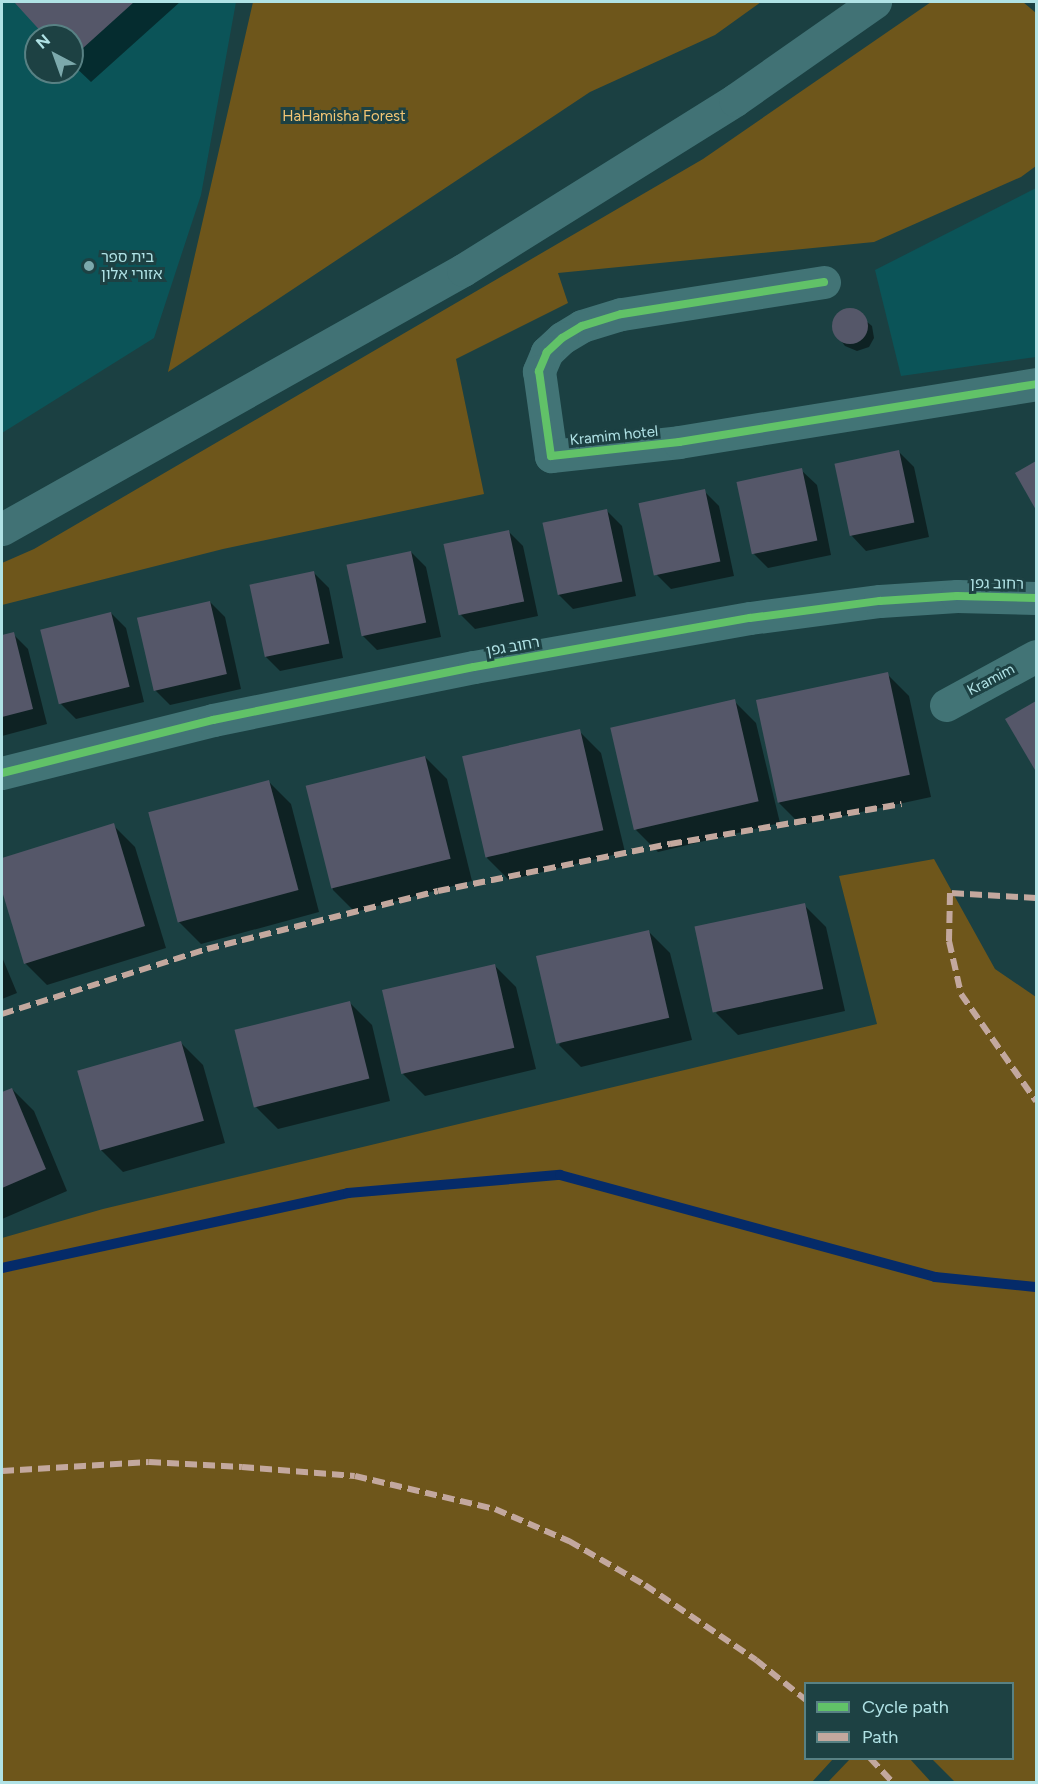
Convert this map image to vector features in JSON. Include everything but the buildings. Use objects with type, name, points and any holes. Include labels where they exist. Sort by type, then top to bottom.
[{"type":"main road","points":[[2,529],[463,270],[735,100],[875,2]]},
{"type":"street","name":"Kramim hotel","points":[[824,282],[621,314],[582,326],[562,338],[547,352],[539,371],[551,456],[700,439],[1036,384]]},
{"type":"street","name":"רחוב גפן","points":[[2,773],[225,718],[474,667],[750,618],[880,601],[957,596],[1036,598]]},
{"type":"street","name":"Kramim","points":[[945,705],[1036,656]]},
{"type":"shaded area","name":"בית ספר אזורי אלון","points":[[2,2],[236,2],[201,195],[154,338],[2,433]]},
{"type":"shaded area","points":[[1036,188],[1036,357],[901,376],[875,270]]},
{"type":"green space","name":"HaHamisha Forest","points":[[253,2],[761,2],[715,35],[590,92],[168,372]]},
{"type":"green space","points":[[931,2],[1023,2],[1036,13],[1036,166],[1021,177],[874,242],[558,273],[568,303],[456,359],[484,494],[223,549],[2,605],[2,563],[34,549],[703,159]]},
{"type":"green space","points":[[934,859],[995,969],[1036,997],[1036,1782],[955,1782],[933,1760],[1014,1760],[1014,1682],[804,1682],[804,1760],[832,1760],[812,1782],[2,1782],[2,1238],[103,1209],[877,1024],[839,876]]},
{"type":"green space","points":[[849,1760],[911,1760],[931,1782],[828,1782]]},
{"type":"waterway","points":[[2,1268],[348,1193],[560,1175],[935,1277],[1036,1287]]},
{"type":"marked path","points":[[2,1014],[207,949],[438,891],[670,844],[902,804]]},
{"type":"marked path","points":[[1036,898],[950,893],[949,941],[961,994],[1036,1101]]},
{"type":"marked path","points":[[2,1471],[149,1462],[242,1467],[355,1476],[495,1509],[569,1541],[645,1585],[756,1660],[804,1698]]},
{"type":"marked path","points":[[872,1760],[892,1782]]},
{"type":"cycle path","points":[[824,282],[621,314],[582,326],[562,338],[547,352],[539,371],[551,456],[679,442],[1036,384]]},
{"type":"cycle path","points":[[2,773],[213,720],[474,667],[750,618],[880,601],[957,596],[1036,598]]},
{"type":"place","name":"בית ספר אזורי אלון","points":[[89,266]]}]
